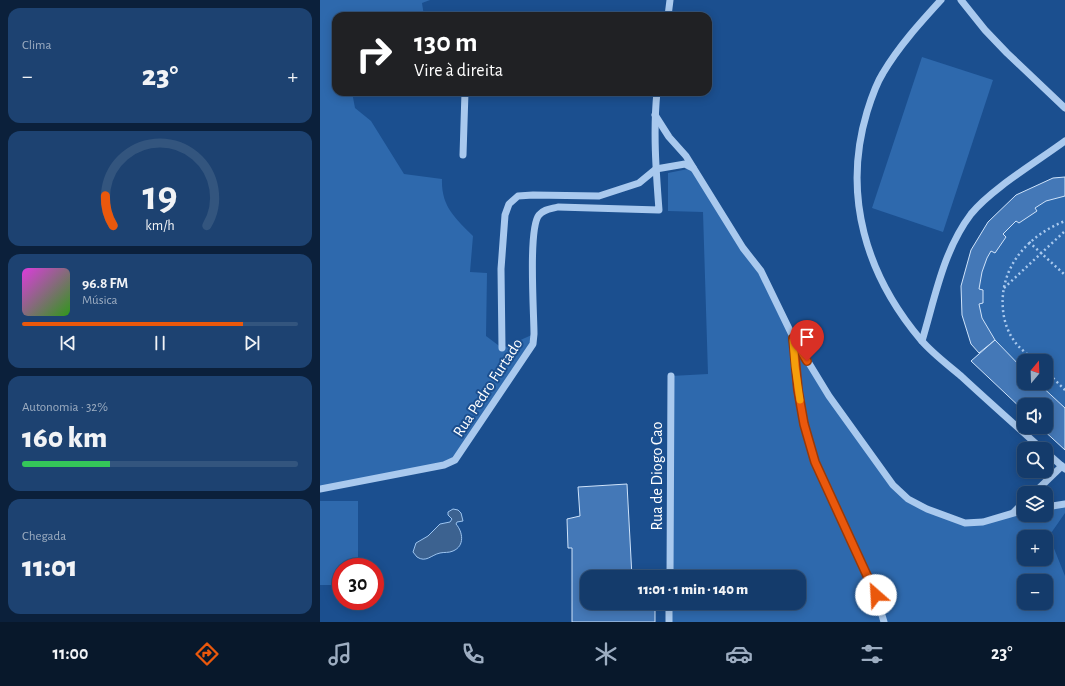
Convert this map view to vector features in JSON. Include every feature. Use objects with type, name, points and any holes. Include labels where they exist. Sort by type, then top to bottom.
[{"type":"street","points":[[668,12],[670,0]]},
{"type":"street","points":[[941,0],[898,49],[882,74],[862,129],[857,170],[858,205],[863,233],[872,260],[898,311],[922,341],[1034,442]]},
{"type":"street","points":[[961,0],[984,30],[1001,48],[1065,108]]},
{"type":"street","points":[[463,155],[465,96]]},
{"type":"street","points":[[656,169],[655,114],[657,96]]},
{"type":"street","points":[[655,114],[669,137],[686,156],[743,248],[761,271],[793,338],[828,396],[893,485],[908,499],[927,509],[965,523],[983,522],[1017,511]]},
{"type":"street","points":[[922,341],[943,269],[955,240],[972,213],[992,194],[1065,141]]},
{"type":"street","points":[[502,348],[501,268],[505,215],[509,204],[518,196],[599,196],[640,183],[656,169],[685,164],[693,168]]},
{"type":"street","name":"Rua Pedro Furtado","points":[[320,489],[444,465],[455,460],[532,344],[534,334],[533,238],[538,216],[546,210],[558,207],[659,210],[656,169]]},
{"type":"street","points":[[793,338],[798,390],[804,424],[815,462],[876,595],[884,622]]},
{"type":"street","name":"Rua de Diogo Cao","points":[[670,570],[671,376]]},
{"type":"street","points":[[1042,486],[1063,468],[1053,459]]},
{"type":"street","points":[[1053,506],[1065,504]]},
{"type":"street","points":[[1013,512],[1017,508]]},
{"type":"street","points":[[669,610],[669,622]]},
{"type":"path","points":[[1028,354],[1015,342],[1008,330],[1004,317],[1004,289],[1006,276],[1012,263],[1029,242],[1052,226],[1065,222]]},
{"type":"path","points":[[1004,289],[1065,231]]},
{"type":"path","points":[[1029,242],[1065,275]]},
{"type":"path","points":[[1053,378],[1065,390]]},
{"type":"shaded area","points":[[320,0],[430,0],[422,3],[423,12],[332,12],[332,96],[353,96],[355,108],[371,121],[404,174],[442,179],[444,197],[450,211],[473,236],[470,272],[487,273],[486,336],[502,348],[534,334],[533,344],[455,460],[320,489]]},
{"type":"shaded area","points":[[922,57],[993,80],[943,232],[872,208]]},
{"type":"shaded area","points":[[693,168],[761,271],[793,338],[893,485],[912,500],[934,512],[958,520],[970,522],[992,520],[1017,512],[1017,522],[1053,522],[1053,506],[1065,504],[1065,513],[1053,530],[1017,530],[1017,566],[1053,566],[1053,546],[1065,576],[1065,622],[669,622],[669,610],[806,610],[806,570],[670,570],[671,376],[708,374],[703,212],[668,211],[668,173]]},
{"type":"shaded area","points":[[1065,177],[1065,450],[1048,434],[1053,434],[1053,398],[1017,398],[1017,404],[971,361],[979,353],[971,344],[962,315],[961,286],[971,250],[988,222],[1016,195],[1053,178]]},
{"type":"shaded area","points":[[320,501],[358,501],[358,558],[332,558],[332,585],[320,585]]},
{"type":"shaded area","points":[[453,509],[458,510],[461,513],[463,521],[457,522],[456,524],[462,539],[460,546],[451,552],[440,553],[426,559],[420,559],[417,557],[413,552],[416,543],[428,536],[440,524],[450,522],[452,519],[448,515],[448,512]]},
{"type":"building","points":[[1065,177],[1065,196],[1046,201],[1035,208],[1037,211],[1019,223],[1016,221],[1003,234],[1006,237],[995,253],[991,251],[987,258],[982,272],[979,289],[983,290],[983,303],[979,304],[982,318],[995,340],[979,353],[971,344],[962,315],[961,286],[971,250],[988,222],[1016,195],[1053,178]]},
{"type":"building","points":[[995,340],[1017,363],[1017,390],[1046,390],[1065,408],[1065,450],[1048,434],[1053,434],[1053,398],[1017,398],[1017,404],[971,361]]},
{"type":"building","points":[[627,484],[632,570],[580,570],[580,610],[655,610],[655,622],[572,622],[572,548],[568,548],[567,519],[580,516],[578,487]]},
{"type":"slow traffic","points":[[793,341],[800,400]]},
{"type":"route","points":[[807,361],[793,338],[798,390],[804,424],[815,462],[837,514],[876,595]]}]
